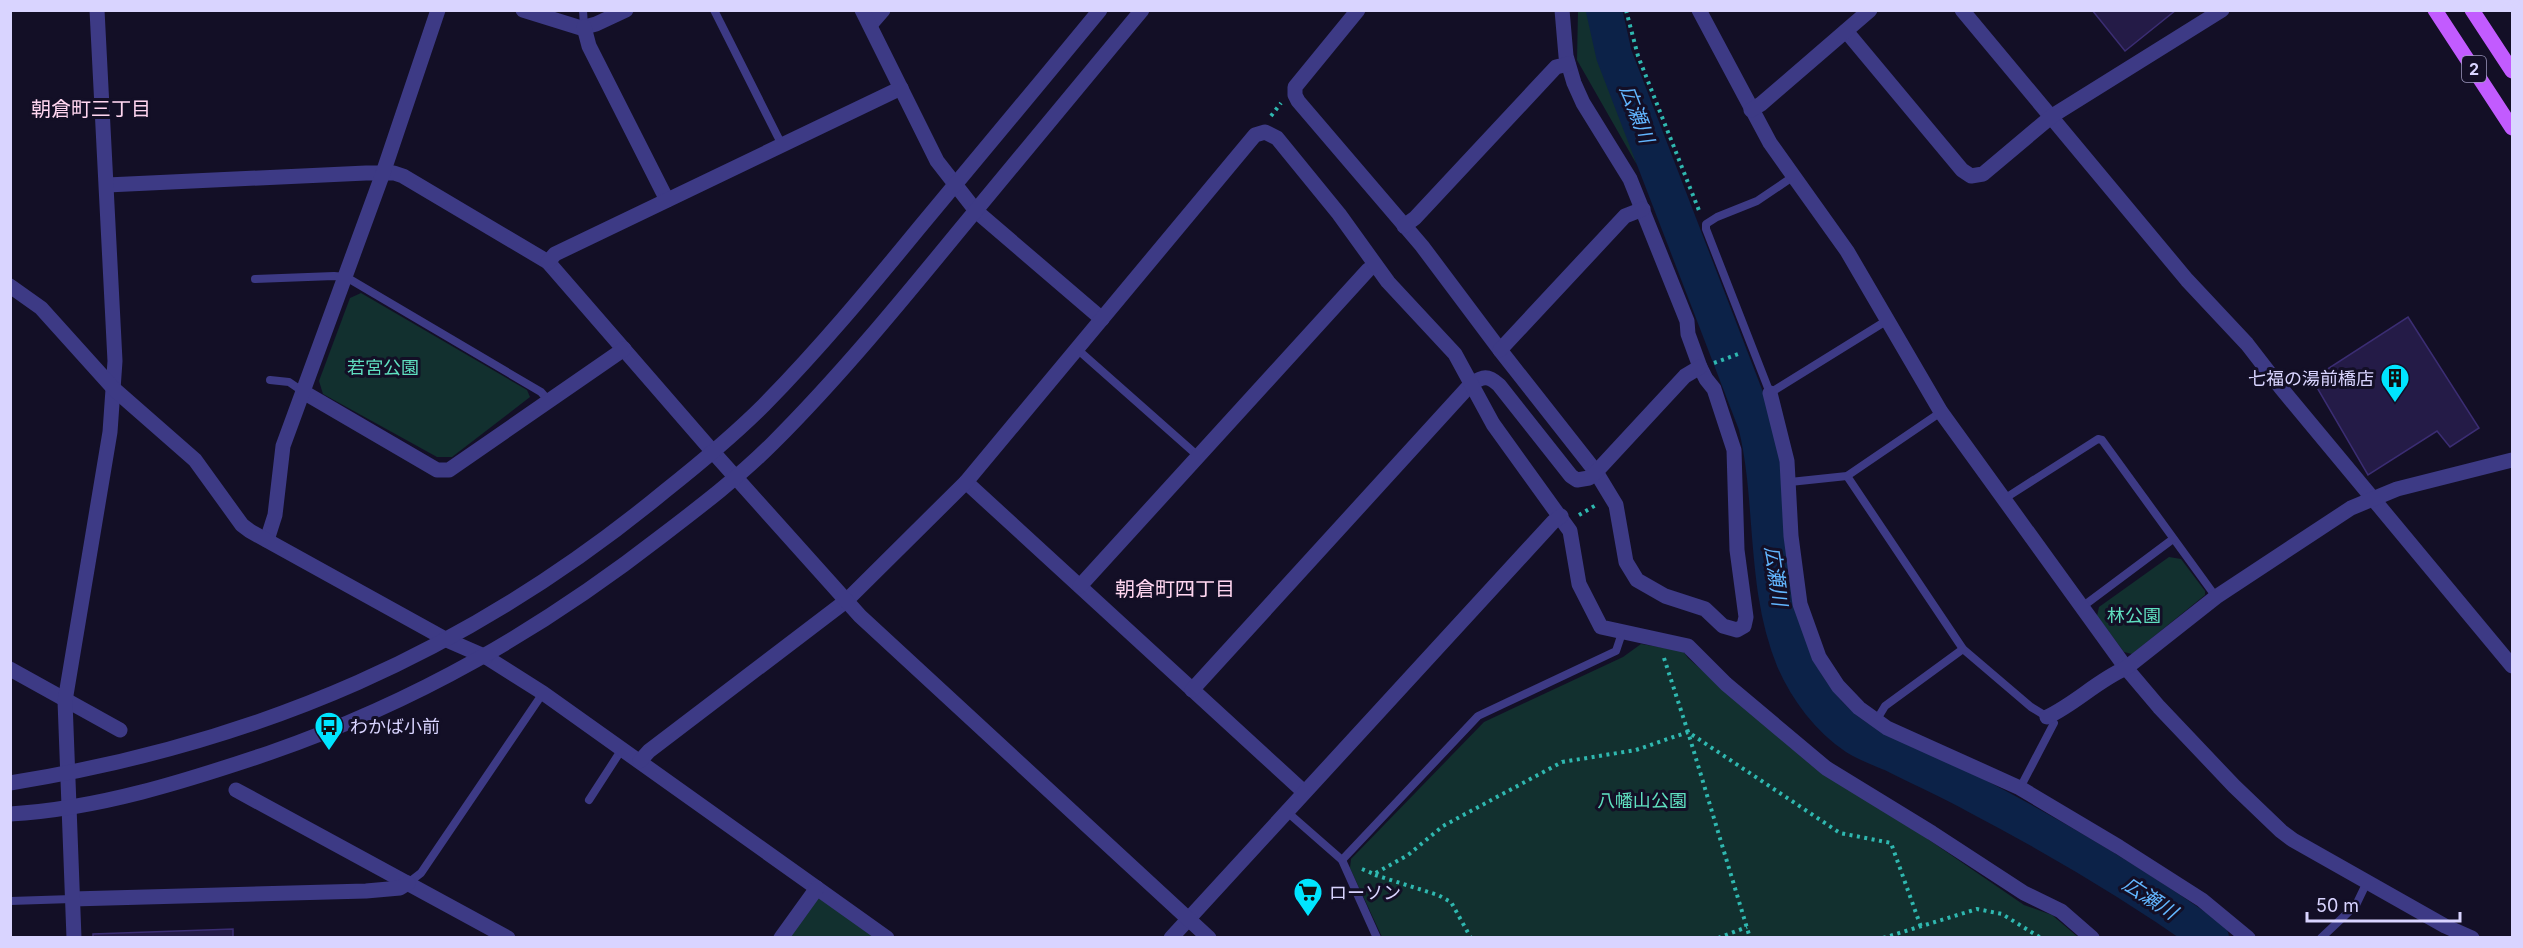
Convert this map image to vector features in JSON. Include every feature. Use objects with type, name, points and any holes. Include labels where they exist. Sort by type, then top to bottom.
[{"type":"main road","name":"2","points":[[2434,10],[2512,128]]},
{"type":"main road","name":"2","points":[[2472,10],[2512,71]]},
{"type":"street","points":[[74,938],[65,701],[110,432],[114,389],[115,346],[98,10]]},
{"type":"street","points":[[267,540],[275,515],[283,446],[305,393],[438,10]]},
{"type":"street","points":[[523,10],[573,27],[596,24],[626,10]]},
{"type":"street","points":[[862,10],[937,160],[954,186],[976,211],[1102,319]]},
{"type":"street","points":[[870,25],[883,10]]},
{"type":"street","points":[[10,783],[67,774],[163,753],[261,721],[373,676],[447,640],[552,577],[641,511],[762,408],[814,354],[1100,10]]},
{"type":"street","points":[[10,814],[70,807],[175,783],[293,744],[380,709],[486,657],[601,583],[735,478],[773,443],[836,376],[1142,10]]},
{"type":"street","points":[[1358,10],[1295,87],[1298,101],[1404,225],[1596,472],[1616,505],[1626,562],[1637,580],[1665,596],[1705,609],[1729,629],[1737,630],[1744,626],[1746,617],[1737,550],[1734,450],[1714,389],[1706,380],[1704,366],[1688,334],[1687,321],[1643,209],[1618,157],[1583,103],[1568,64],[1563,36],[1562,10]]},
{"type":"street","points":[[1751,110],[1761,104],[1870,10]]},
{"type":"street","points":[[1962,10],[2187,280],[2247,344],[2512,666]]},
{"type":"street","points":[[1846,31],[1962,170],[1971,176],[1983,174],[2052,116],[2222,10]]},
{"type":"street","points":[[1705,13],[1751,110],[1846,250],[1941,412],[2126,668],[2159,707],[2234,786],[2281,831],[2445,926],[2472,938]]},
{"type":"street","points":[[584,27],[589,46],[667,200]]},
{"type":"street","points":[[1404,225],[1415,218],[1556,68],[1568,64]]},
{"type":"street","points":[[548,262],[555,254],[901,88]]},
{"type":"street","points":[[640,761],[649,751],[846,601],[966,482],[1255,135],[1265,132],[1277,138],[1339,214],[1388,282],[1450,347],[1493,424],[1566,518],[1571,534],[1579,584],[1598,623],[1604,629],[1688,646],[1726,684],[1826,768],[2024,893],[2061,910],[2092,938]]},
{"type":"street","points":[[107,184],[383,173],[403,176],[548,262],[735,478],[846,601],[1209,938]]},
{"type":"street","points":[[1500,350],[1625,216],[1643,209]]},
{"type":"street","points":[[1080,586],[1360,278],[1376,265]]},
{"type":"street","points":[[10,286],[41,308],[114,389],[195,460],[242,525],[447,640],[486,657],[543,693],[887,938]]},
{"type":"street","points":[[305,393],[427,464],[444,471],[449,470],[624,349]]},
{"type":"street","points":[[1192,690],[1471,384],[1480,377],[1492,378],[1571,476],[1582,480],[1596,472],[1685,376],[1704,366]]},
{"type":"street","points":[[1770,393],[1783,439],[1790,482],[1794,559],[1805,622],[1828,673],[1850,700],[1887,728],[2020,788],[2109,841],[2202,900],[2248,938]]},
{"type":"street","points":[[2047,717],[2112,674],[2126,668],[2216,597],[2351,508],[2397,489],[2512,460]]},
{"type":"street","points":[[966,482],[1304,792]]},
{"type":"street","points":[[1171,938],[1552,522],[1566,518]]},
{"type":"street","points":[[10,669],[120,730]]},
{"type":"street","points":[[236,790],[508,938]]},
{"type":"street","points":[[72,899],[366,891],[394,889],[408,884]]},
{"type":"street","points":[[781,938],[817,888]]},
{"type":"lane","points":[[583,10],[584,27]]},
{"type":"lane","points":[[714,10],[782,145]]},
{"type":"lane","points":[[1794,176],[1757,201],[1717,217],[1706,224],[1770,393],[1886,321]]},
{"type":"lane","points":[[255,279],[346,277],[541,392],[549,401]]},
{"type":"lane","points":[[1077,349],[1198,456]]},
{"type":"lane","points":[[270,380],[288,382],[305,393]]},
{"type":"lane","points":[[1790,482],[1847,476],[1941,412]]},
{"type":"lane","points":[[2004,499],[2098,439],[2102,440],[2216,597]]},
{"type":"lane","points":[[1847,476],[1963,649],[2031,707],[2054,723],[2020,788]]},
{"type":"lane","points":[[2082,607],[2173,538]]},
{"type":"lane","points":[[1342,860],[1478,716],[1616,651],[1622,633]]},
{"type":"lane","points":[[1876,721],[1885,706],[1963,649]]},
{"type":"lane","points":[[408,884],[421,873],[543,693]]},
{"type":"lane","points":[[589,800],[622,749]]},
{"type":"lane","points":[[1286,811],[1342,860],[1377,938]]},
{"type":"lane","points":[[2321,938],[2356,905],[2367,882]]},
{"type":"lane","points":[[10,901],[72,899]]},
{"type":"path","points":[[1626,10],[1638,56],[1706,224]]},
{"type":"path","points":[[1255,135],[1295,87]]},
{"type":"path","points":[[1704,366],[1748,351]]},
{"type":"path","points":[[1566,518],[1605,499]]},
{"type":"path","points":[[1659,639],[1750,938]]},
{"type":"path","points":[[1374,874],[1408,855],[1443,826],[1562,762],[1636,750],[1688,732]]},
{"type":"path","points":[[1688,732],[1840,833],[1891,843],[1921,927]]},
{"type":"path","points":[[1342,860],[1374,874],[1438,895],[1451,902],[1471,938]]},
{"type":"path","points":[[1882,938],[1977,909],[2002,914],[2042,938]]},
{"type":"path","points":[[1718,938],[1747,927]]},
{"type":"green space","points":[[1578,11],[1593,11],[1604,64],[1637,165],[1577,60]]},
{"type":"green space","name":"若宮公園","points":[[361,293],[527,390],[530,397],[452,457],[437,457],[323,394],[319,381],[350,298]]},
{"type":"green space","name":"林公園","points":[[2169,557],[2181,559],[2205,591],[2205,595],[2132,654],[2124,652],[2097,616],[2099,607]]},
{"type":"green space","name":"八幡山公園","points":[[1641,644],[1683,651],[1688,658],[1810,764],[1897,818],[2024,905],[2052,915],[2078,937],[1382,937],[1350,868],[1351,859],[1484,722],[1623,657]]},
{"type":"green space","points":[[818,895],[877,938],[788,938]]},
{"type":"building","points":[[2092,10],[2176,10],[2125,51]]},
{"type":"building","name":"七福の湯前橋店","points":[[2408,317],[2479,428],[2450,447],[2437,431],[2368,475],[2312,379]]},
{"type":"building","points":[[233,929],[233,938],[93,938],[93,934]]},
{"type":"waterway","name":"広瀬川","points":[[1604,10],[1614,55],[1756,424],[1766,483],[1773,572],[1784,631],[1794,660],[1812,693],[1828,713],[1856,737],[1955,784],[2036,828],[2125,880],[2211,938]]},
{"type":"place","name":"七福の湯前橋店","points":[[2395,404]]},
{"type":"place","name":"わかば小前","points":[[329,752]]},
{"type":"place","name":"ローソン","points":[[1308,918]]},
{"type":"district","name":"朝倉町三丁目","points":[[91,109]]},
{"type":"district","name":"朝倉町四丁目","points":[[1175,589]]}]
